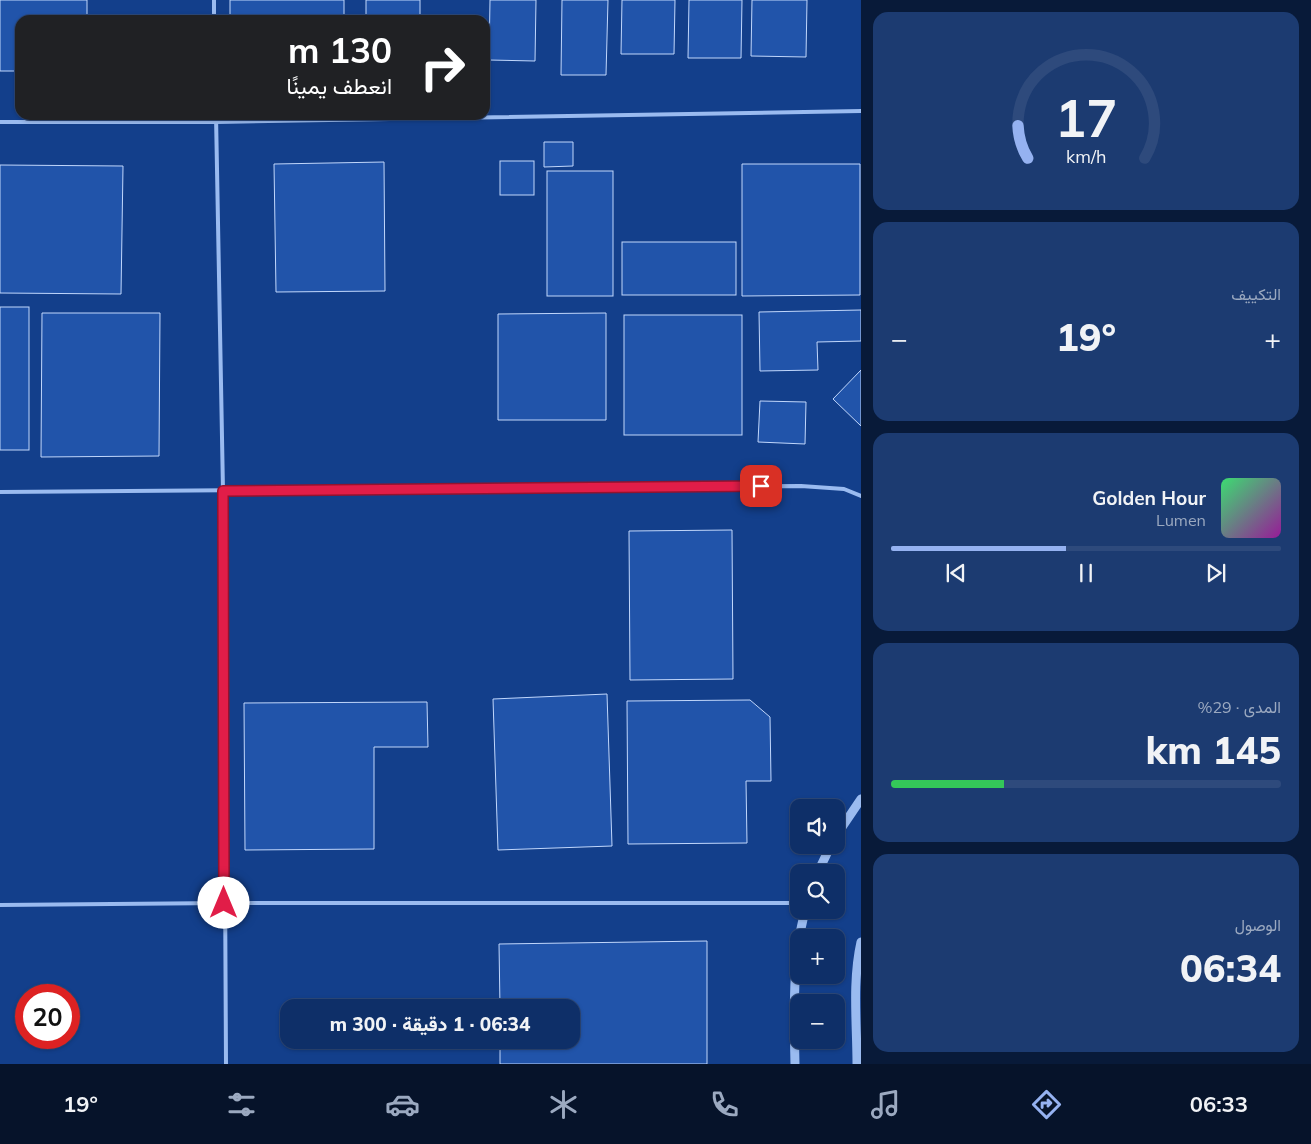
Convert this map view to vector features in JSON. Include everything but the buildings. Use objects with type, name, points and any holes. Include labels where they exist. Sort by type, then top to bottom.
[{"type":"street","points":[[845,823],[861,799]]},
{"type":"street","points":[[857,1064],[856,994],[861,942]]},
{"type":"street","points":[[794,984],[795,1064]]},
{"type":"lane","points":[[214,0],[214,15]]},
{"type":"lane","points":[[490,117],[861,111]]},
{"type":"lane","points":[[0,122],[333,120]]},
{"type":"lane","points":[[216,122],[223,491],[226,1064]]},
{"type":"lane","points":[[0,492],[801,486],[844,489],[861,496]]},
{"type":"lane","points":[[0,905],[790,903]]},
{"type":"route","points":[[224,903],[223,491],[761,486]]}]
